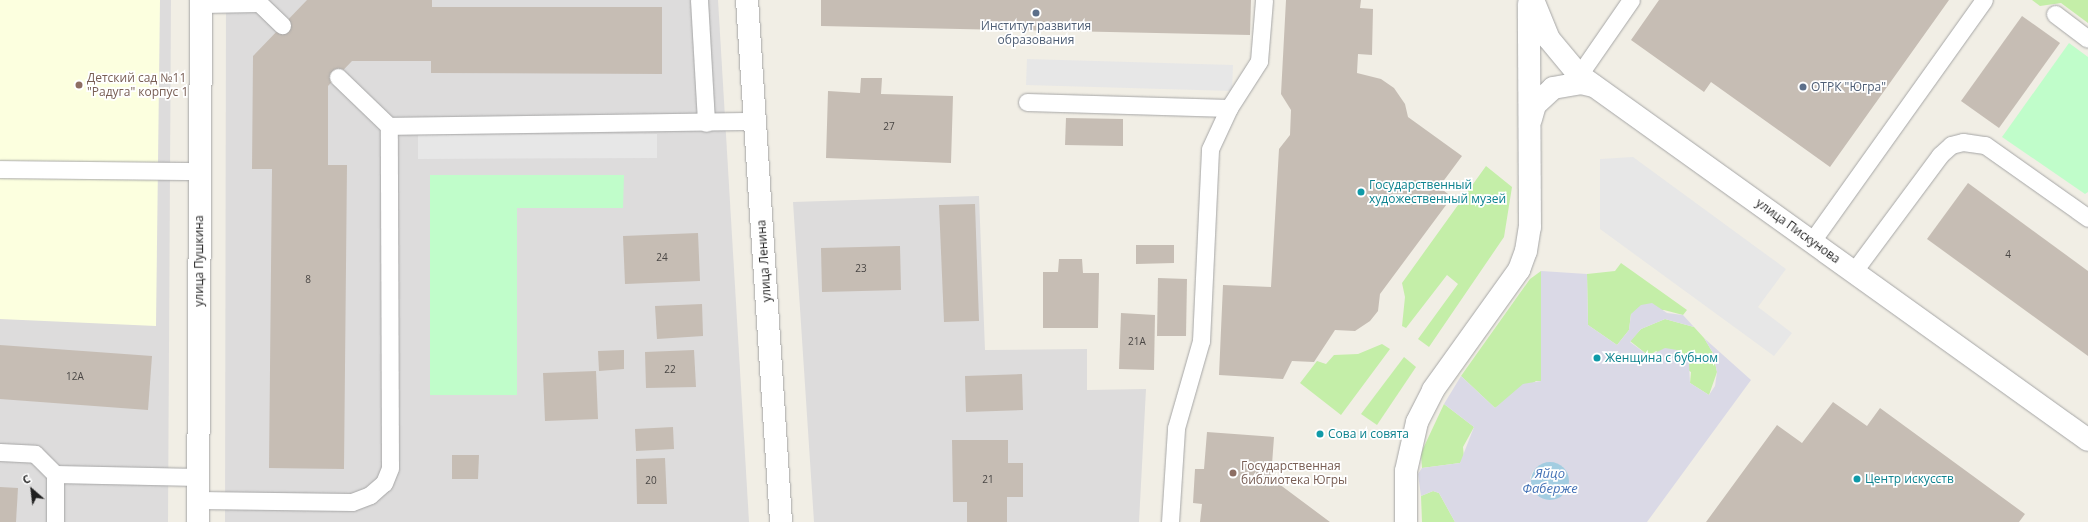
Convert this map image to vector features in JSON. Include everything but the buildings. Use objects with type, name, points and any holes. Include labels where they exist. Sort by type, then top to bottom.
[{"type":"street","name":"улица Ленина","points":[[747,0],[781,522]]},
{"type":"street","points":[[1406,522],[1406,471],[1417,422],[1433,390],[1519,270],[1526,251],[1531,120],[1529,0]]},
{"type":"street","name":"улица Пискунова","points":[[1533,0],[1549,39],[1587,81],[2088,440]]},
{"type":"street","name":"улица Пушкина","points":[[198,522],[201,2]]},
{"type":"street","points":[[1531,120],[1535,105],[1552,88],[1587,81]]},
{"type":"lane","points":[[700,0],[706,123]]},
{"type":"lane","points":[[1170,522],[1176,428],[1201,341],[1210,149],[1228,108],[1259,60],[1264,0]]},
{"type":"lane","points":[[1587,81],[1631,0]]},
{"type":"lane","points":[[1812,241],[1984,0]]},
{"type":"lane","points":[[201,2],[261,2],[282,25]]},
{"type":"lane","points":[[2055,14],[2088,39]]},
{"type":"lane","points":[[338,77],[390,126],[706,123],[755,121]]},
{"type":"lane","points":[[1027,102],[1228,108]]},
{"type":"lane","points":[[198,500],[352,502],[370,495],[384,484],[390,468],[390,126]]},
{"type":"lane","points":[[1854,271],[1940,155],[1951,145],[1963,142],[1985,145],[2088,217]]},
{"type":"lane","points":[[0,169],[200,171]]},
{"type":"lane","points":[[0,452],[35,454],[55,474],[198,477]]},
{"type":"lane","points":[[55,474],[55,522]]},
{"type":"shaded area","points":[[0,0],[171,0],[168,522],[0,522]]},
{"type":"shaded area","name":"Детский сад №11 \"Радуга\" корпус 1","points":[[0,0],[160,0],[156,326],[0,319]]},
{"type":"shaded area","points":[[226,0],[718,0],[749,522],[225,522]]},
{"type":"shaded area","points":[[1027,59],[1233,65],[1232,91],[1026,85]]},
{"type":"shaded area","points":[[657,134],[657,158],[418,159],[418,135]]},
{"type":"shaded area","points":[[1633,157],[1786,269],[1758,307],[1792,333],[1774,356],[1600,229],[1600,159]]},
{"type":"shaded area","points":[[979,196],[985,350],[1087,349],[1087,390],[1146,389],[1139,522],[814,522],[793,202]]},
{"type":"shaded area","points":[[1541,271],[1587,274],[1588,325],[1617,345],[1629,330],[1631,314],[1641,305],[1652,303],[1667,313],[1683,315],[1694,327],[1665,319],[1641,329],[1630,342],[1649,356],[1665,348],[1677,350],[1689,363],[1690,383],[1709,395],[1715,386],[1717,372],[1713,353],[1704,338],[1751,380],[1647,522],[1455,522],[1439,493],[1433,491],[1421,496],[1418,474],[1422,468],[1460,463],[1474,427],[1444,404],[1461,376],[1495,408],[1523,384],[1541,381]],"holes":[[[1555,463],[1563,467],[1569,486],[1562,496],[1550,500],[1530,478],[1533,471]]]},
{"type":"green space","points":[[2032,0],[2088,0],[2088,23],[2061,3],[2040,6]]},
{"type":"green space","points":[[2069,43],[2088,57],[2088,192],[2085,194],[2002,137]]},
{"type":"green space","points":[[1486,166],[1512,187],[1504,237],[1429,347],[1418,339],[1458,284],[1447,275],[1406,328],[1402,326],[1405,297],[1402,283]]},
{"type":"green space","points":[[430,175],[624,175],[623,208],[517,208],[517,395],[430,395]]},
{"type":"green space","points":[[1621,263],[1687,310],[1683,315],[1664,310],[1631,314],[1629,330],[1617,345],[1588,325],[1587,274],[1615,271]]},
{"type":"green space","points":[[1541,271],[1541,381],[1536,381],[1495,408],[1461,376],[1530,279]]},
{"type":"green space","points":[[1665,319],[1694,327],[1704,338],[1713,353],[1717,372],[1709,395],[1690,383],[1691,372],[1656,351],[1649,356],[1630,341],[1641,329]]},
{"type":"green space","points":[[1382,344],[1390,349],[1341,415],[1300,383],[1317,361],[1326,364],[1334,355],[1358,354]]},
{"type":"green space","points":[[1404,357],[1416,367],[1377,425],[1361,414]]},
{"type":"green space","points":[[1444,404],[1474,427],[1463,447],[1464,458],[1460,463],[1422,468],[1421,453]]},
{"type":"green space","points":[[1433,491],[1439,493],[1455,522],[1422,522],[1421,496]]},
{"type":"water","name":"Яйцо Фаберже","points":[[1546,462],[1554,462],[1564,467],[1568,474],[1568,488],[1564,495],[1554,500],[1546,500],[1536,495],[1534,492],[1531,485],[1531,477],[1536,467],[1539,465]]},
{"type":"place","name":"Институт развития образования","points":[[1036,13]]},
{"type":"place","name":"Детский сад №11 \"Радуга\" корпус 1","points":[[79,85]]},
{"type":"place","name":"ОТРК \"Югра\"","points":[[1803,87]]},
{"type":"place","name":"Государственный художественный музей","points":[[1361,192]]},
{"type":"place","name":"Женщина с бубном","points":[[1597,358]]},
{"type":"place","name":"Сова и совята","points":[[1320,434]]},
{"type":"place","name":"Государственная библиотека Югры","points":[[1233,473]]},
{"type":"place","name":"Центр искусств","points":[[1857,479]]}]
